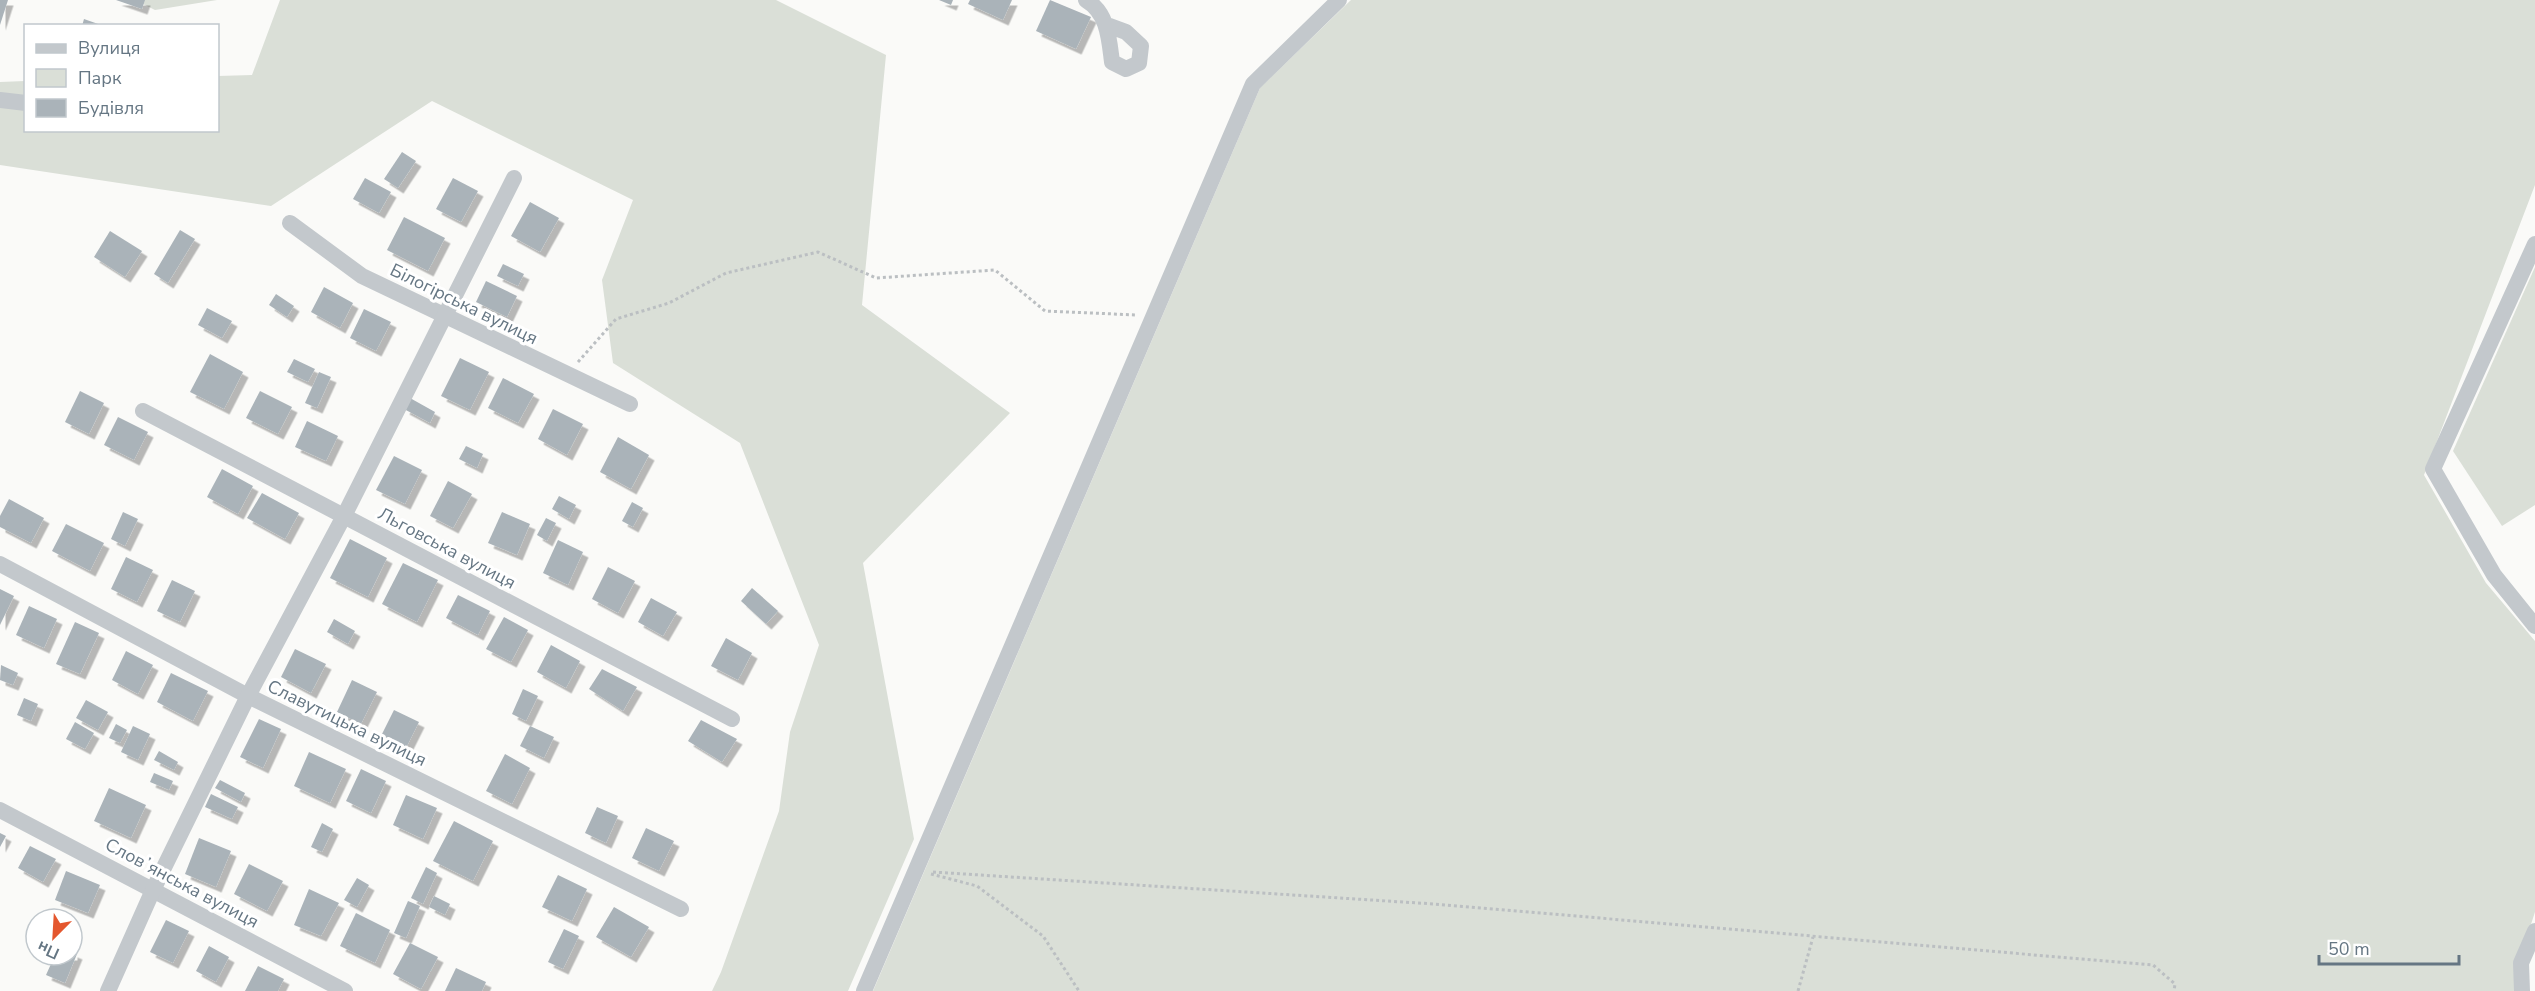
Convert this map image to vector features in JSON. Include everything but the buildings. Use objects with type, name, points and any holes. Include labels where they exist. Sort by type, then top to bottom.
[{"type":"street","points":[[1086,0],[1093,4],[1107,25]]},
{"type":"street","points":[[864,991],[1253,84],[1339,0]]},
{"type":"street","points":[[0,100],[24,103]]},
{"type":"street","points":[[108,991],[153,890],[248,696],[344,516],[514,178]]},
{"type":"street","name":"Білогірська вулиця","points":[[290,223],[362,276],[630,404]]},
{"type":"street","points":[[2535,244],[2433,469],[2494,575],[2535,626]]},
{"type":"street","name":"Льговська вулиця","points":[[143,411],[732,719]]},
{"type":"street","name":"Славутицька вулиця","points":[[0,564],[248,696],[681,909]]},
{"type":"street","name":"Словʼянська вулиця","points":[[0,810],[345,991]]},
{"type":"street","points":[[2522,991],[2521,963],[2535,931]]},
{"type":"path","points":[[567,375],[616,319],[669,303],[726,273],[818,252],[876,278],[994,270],[1045,311],[1133,313],[1151,321]]},
{"type":"path","points":[[916,870],[1434,904],[2153,965],[2175,984],[2174,991]]},
{"type":"path","points":[[916,870],[977,886],[1043,936],[1079,991]]},
{"type":"path","points":[[1798,991],[1813,937]]},
{"type":"green space","points":[[135,0],[217,0],[155,10]]},
{"type":"green space","points":[[280,0],[776,0],[886,55],[862,305],[1010,413],[863,563],[914,839],[848,991],[712,991],[721,972],[779,811],[790,732],[819,645],[740,443],[613,363],[602,280],[633,200],[432,101],[271,206],[0,165],[0,82],[24,81],[24,132],[219,132],[219,76],[252,75]]},
{"type":"green space","points":[[1351,0],[2535,0],[2535,185],[2424,475],[2486,583],[2535,641],[2535,912],[2517,967],[2519,991],[873,991],[1260,88]]},
{"type":"green space","points":[[2535,267],[2535,505],[2502,526],[2453,451]]}]
